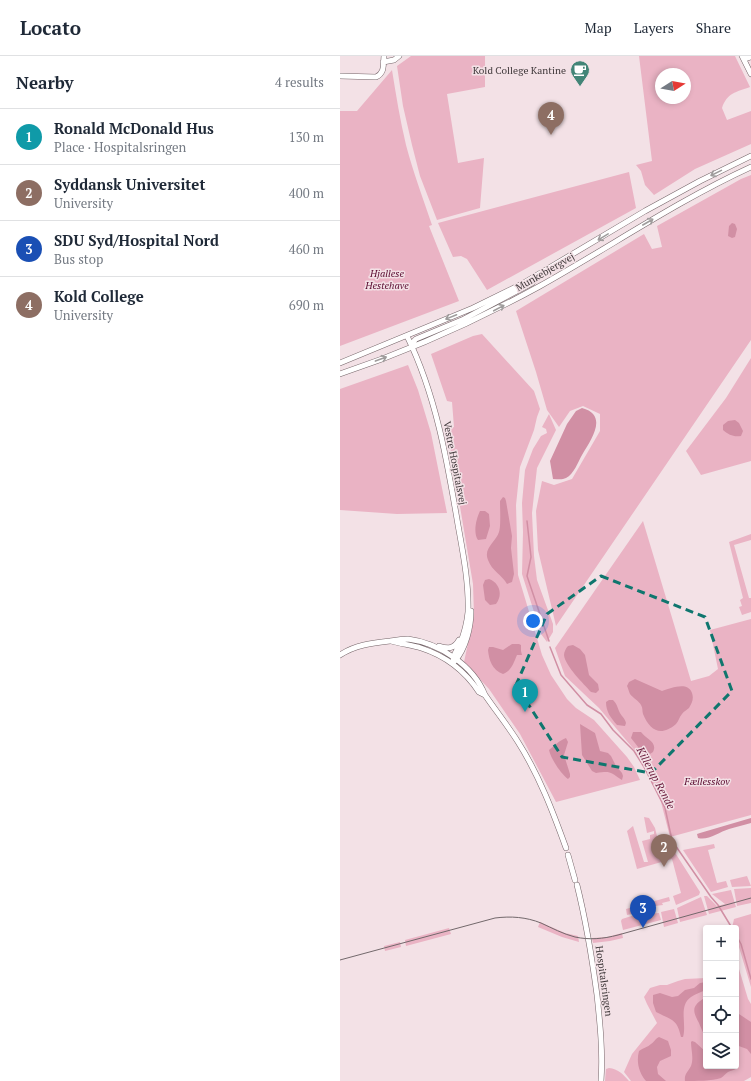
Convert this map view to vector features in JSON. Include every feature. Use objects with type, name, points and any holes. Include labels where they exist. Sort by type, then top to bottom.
[{"type":"street","points":[[340,76],[376,77],[381,75],[384,70],[384,59],[394,60],[400,56]]},
{"type":"street","points":[[751,57],[743,58],[751,74]]},
{"type":"street","name":"Munkebjergvej","points":[[340,363],[484,303],[540,274],[700,180],[751,156]]},
{"type":"street","name":"Munkebjergvej","points":[[340,374],[413,348],[508,303],[540,286],[694,195],[751,167]]},
{"type":"street","points":[[413,348],[414,341],[416,339],[464,319],[532,283],[540,274]]},
{"type":"street","name":"Vestre Hospitalsvej","points":[[407,336],[424,374],[441,430],[463,557],[468,598],[468,613],[466,628],[454,660]]},
{"type":"street","points":[[425,644],[432,644],[446,648],[454,646],[458,642],[463,627],[468,598]]},
{"type":"street","points":[[340,655],[356,647],[372,643],[407,639],[425,644],[454,660],[474,676],[482,687],[485,695],[518,742],[530,763],[551,808],[566,848]]},
{"type":"street","points":[[390,641],[429,651],[454,660]]},
{"type":"street","name":"Hospitalsringen","points":[[568,854],[589,939],[600,1020],[602,1066],[601,1081]]},
{"type":"highlighted area","points":[[601,576],[705,617],[732,691],[651,773],[562,757],[516,685],[547,614]]},
{"type":"green space","points":[[411,56],[485,56],[485,87],[447,94],[458,163],[484,158],[480,208],[437,220],[420,176],[403,106],[397,66]]},
{"type":"green space","points":[[639,56],[735,56],[750,87],[729,96],[722,108],[727,120],[751,111],[751,144],[695,169],[654,195],[645,185],[641,171],[636,165],[652,161]]},
{"type":"green space","name":"Hjallese Hestehave","points":[[392,70],[406,145],[432,225],[429,226],[459,301],[340,346],[340,111],[357,111]]},
{"type":"green space","points":[[629,172],[636,208],[487,290],[467,259],[461,256],[453,257],[438,223]]},
{"type":"green space","points":[[751,175],[751,340],[556,626],[538,550],[536,511],[542,481],[554,485],[572,479],[600,431],[600,414],[583,406],[570,411],[559,427],[547,410],[516,311],[644,234],[652,249],[662,247],[657,226],[741,179]]},
{"type":"green space","points":[[482,334],[534,391],[540,409],[520,467],[516,505],[518,575],[542,655],[551,675],[567,699],[576,708],[594,720],[627,757],[640,780],[556,802],[520,734],[489,689],[464,662],[474,615],[473,584],[447,429],[454,427],[452,402],[447,401],[431,354],[473,336]]},
{"type":"green space","points":[[751,358],[751,461],[701,475],[686,451],[726,398]]},
{"type":"green space","points":[[408,365],[418,390],[431,433],[447,513],[397,514],[340,510],[340,389]]},
{"type":"green space","points":[[549,414],[556,430],[537,468],[532,513],[534,556],[537,580],[553,624],[553,632],[547,642],[541,634],[522,574],[522,503],[525,470],[533,449],[541,436],[547,433],[546,429],[542,427]]},
{"type":"green space","name":"Fællesskov","points":[[643,521],[691,681],[709,676],[718,669],[710,630],[751,619],[751,815],[670,837],[661,802],[649,777],[653,772],[599,708],[565,676],[555,648]]},
{"type":"green space","points":[[751,534],[751,540],[734,545],[749,598],[751,598],[751,612],[742,615],[739,607],[742,606],[740,600],[743,598],[729,542]]},
{"type":"green space","points":[[644,817],[649,818],[655,828],[658,840],[652,842],[655,852],[674,851],[700,892],[699,895],[676,905],[673,896],[681,893],[672,859],[637,869],[627,831],[633,826],[644,862],[648,862],[642,841],[650,839],[650,835],[654,834],[654,831],[647,833]]},
{"type":"green space","points":[[714,844],[715,848],[708,850],[717,883],[726,881],[728,887],[711,892],[683,850]]},
{"type":"green space","points":[[747,876],[751,886],[732,887],[730,880]]},
{"type":"green space","points":[[751,888],[751,903],[737,906],[734,889]]},
{"type":"green space","points":[[731,890],[736,907],[709,914],[704,896],[707,896],[717,906],[725,904],[712,894]]},
{"type":"green space","points":[[669,897],[670,901],[662,903],[663,905],[655,906],[655,911],[627,915],[626,909]]},
{"type":"green space","points":[[701,897],[707,915],[680,922],[677,908]]},
{"type":"green space","points":[[674,909],[678,923],[664,927],[661,912]]},
{"type":"green space","points":[[659,913],[661,920],[623,930],[622,919],[635,915]]},
{"type":"green space","points":[[751,914],[751,987],[739,947],[739,925],[733,925],[734,919]]},
{"type":"green space","points":[[540,922],[565,933],[578,936],[579,942],[538,927]]},
{"type":"green space","points":[[449,928],[451,934],[406,946],[405,940]]},
{"type":"green space","points":[[622,933],[623,938],[593,943],[592,938],[607,937]]},
{"type":"green space","points":[[400,942],[401,947],[385,951],[384,946]]},
{"type":"green space","points":[[739,969],[748,999],[751,1004],[751,1077],[744,1081],[631,1081],[624,1072],[632,1054],[657,1023],[644,997],[650,988],[660,985],[667,985],[685,979],[703,978],[703,1069],[739,1069]]},
{"type":"green space","points":[[609,1068],[620,1072],[629,1081],[605,1081],[606,1069]]},
{"type":"shaded area","points":[[732,223],[735,224],[737,229],[735,237],[732,238],[728,236],[729,226]]},
{"type":"shaded area","points":[[582,408],[590,411],[595,416],[596,428],[576,468],[571,474],[564,479],[553,479],[550,461],[567,424],[576,411]]},
{"type":"shaded area","points":[[735,420],[739,423],[743,431],[741,436],[731,435],[723,430],[723,425],[728,421]]},
{"type":"shaded area","points":[[503,497],[506,501],[512,536],[511,548],[514,574],[512,582],[507,584],[492,567],[487,556],[488,549],[500,529],[500,501]]},
{"type":"shaded area","points":[[480,511],[485,511],[489,514],[490,526],[486,539],[478,540],[476,537],[476,526]]},
{"type":"shaded area","points":[[489,579],[496,583],[500,593],[496,604],[490,605],[485,600],[483,585],[485,580]]},
{"type":"shaded area","points":[[512,644],[521,645],[522,655],[517,655],[510,669],[503,674],[496,670],[492,664],[488,650],[489,647],[493,647],[503,650]]},
{"type":"shaded area","points":[[573,645],[580,649],[585,655],[589,675],[598,684],[599,690],[596,693],[591,692],[571,669],[565,659],[564,653],[566,649],[568,646]]},
{"type":"shaded area","points":[[635,679],[662,691],[679,686],[687,687],[692,693],[692,703],[681,715],[678,722],[671,728],[661,731],[656,730],[649,725],[643,714],[641,705],[631,695],[627,686],[629,682]]},
{"type":"shaded area","points":[[613,700],[616,704],[626,723],[625,726],[617,725],[611,717],[606,706],[606,702]]},
{"type":"shaded area","points":[[580,724],[595,733],[600,751],[608,753],[611,756],[616,766],[622,773],[622,780],[610,773],[596,773],[592,771],[582,755]]},
{"type":"shaded area","points":[[633,732],[641,732],[653,743],[653,752],[650,754],[642,752],[631,738]]},
{"type":"shaded area","points":[[566,738],[568,742],[564,755],[570,774],[568,779],[562,774],[549,750]]},
{"type":"shaded area","points":[[751,818],[751,823],[729,829],[710,837],[702,839],[698,838],[697,834]]},
{"type":"shaded area","points":[[703,982],[703,991],[691,997],[685,1005],[684,1032],[683,1037],[681,1037],[678,1026],[673,1020],[656,1012],[653,1003],[653,995],[660,993],[672,997],[678,996],[685,990],[694,988]]},
{"type":"shaded area","points":[[703,999],[703,1032],[694,1011],[698,1002]]},
{"type":"shaded area","points":[[739,1014],[751,1022],[751,1054],[747,1049],[739,1046]]},
{"type":"shaded area","points":[[659,1037],[668,1041],[671,1050],[671,1056],[660,1061],[657,1067],[658,1074],[666,1081],[646,1081],[639,1067],[639,1051],[650,1045]]},
{"type":"shaded area","points":[[691,1042],[695,1042],[703,1049],[703,1069],[736,1069],[717,1079],[685,1081],[686,1075],[692,1063]]},
{"type":"waterway","name":"Killerup Rende","points":[[527,521],[531,557],[527,576],[549,641]]},
{"type":"waterway","name":"Killerup Rende","points":[[550,647],[561,675],[587,705],[601,714],[613,730],[634,751],[665,808],[672,840],[718,905],[730,925]]},
{"type":"waterway","name":"Killerup Rende","points":[[739,940],[751,979]]},
{"type":"tram line","points":[[340,960],[495,918],[513,917],[530,919],[571,936],[596,939],[618,935],[751,898]]},
{"type":"place","name":"Kold College Kantine","points":[[580,87]]},
{"type":"place","name":"Kold College","points":[[551,135]]},
{"type":"place","name":"Ronald McDonald Hus","points":[[525,712]]},
{"type":"place","name":"Syddansk Universitet","points":[[664,867]]},
{"type":"place","name":"SDU Syd/Hospital Nord","points":[[643,928]]}]
